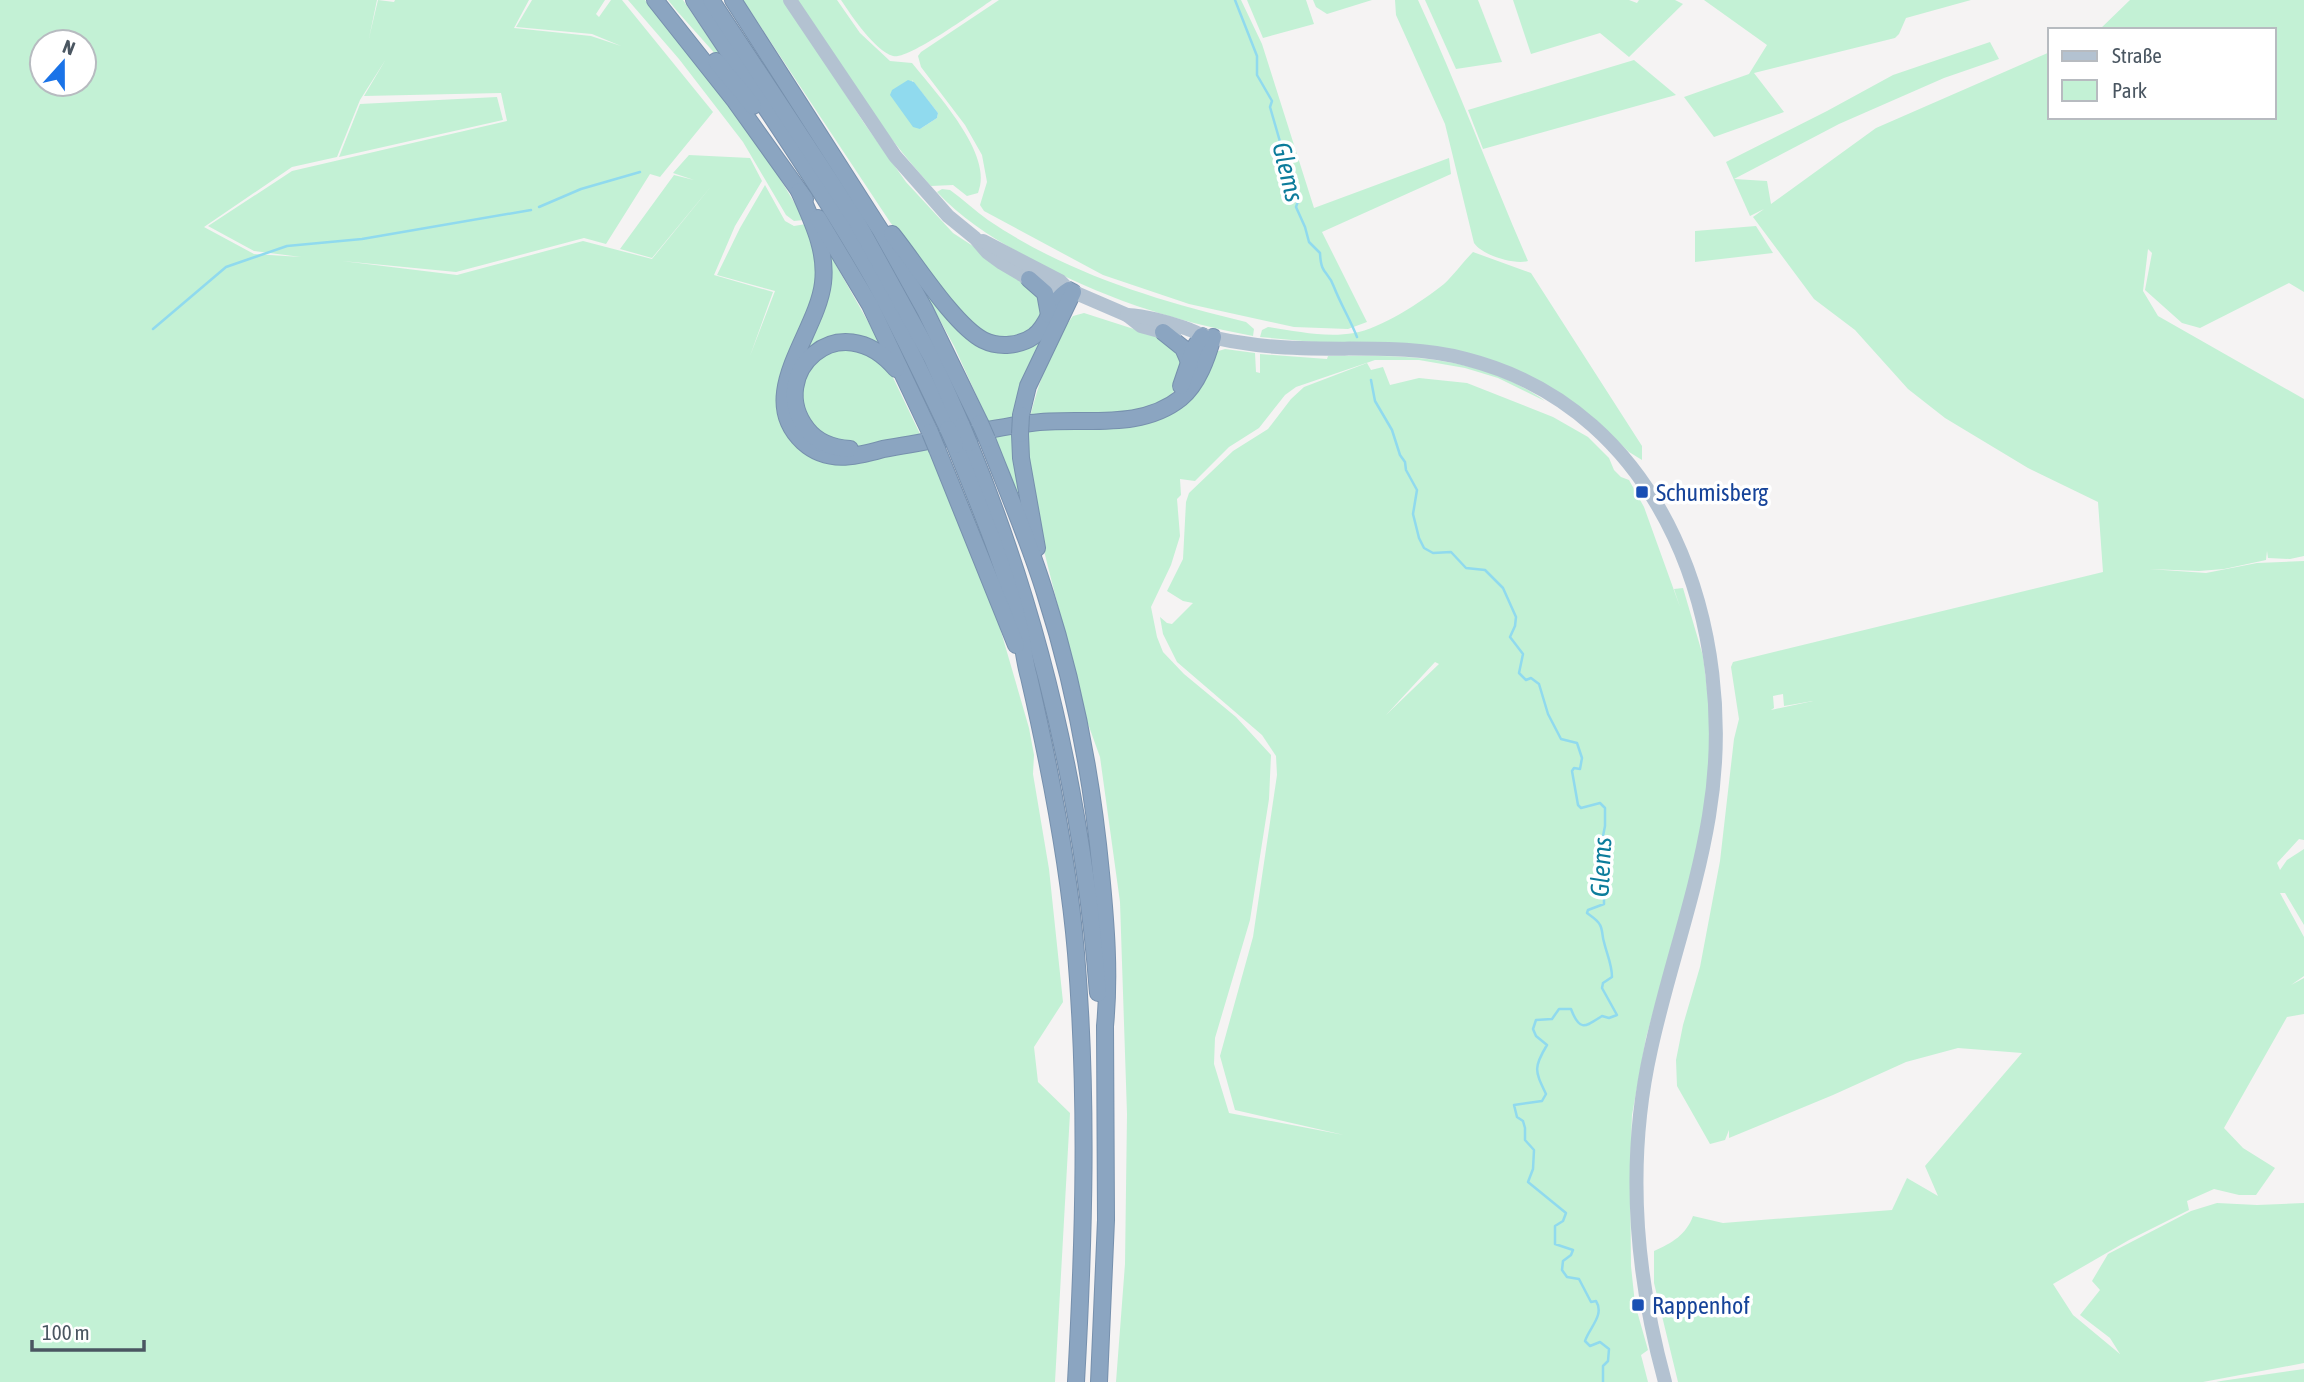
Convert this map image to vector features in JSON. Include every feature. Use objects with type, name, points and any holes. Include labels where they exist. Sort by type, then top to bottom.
[{"type":"highway","points":[[655,0],[735,101],[799,191],[821,222],[863,293],[930,432],[1028,677]]},
{"type":"highway","points":[[665,0],[722,67],[818,190]]},
{"type":"highway","points":[[694,0],[872,276],[955,427]]},
{"type":"highway","points":[[711,0],[862,231],[932,358],[1019,624],[1060,825],[1072,909],[1079,992],[1084,1174],[1076,1382]]},
{"type":"highway","points":[[735,2],[857,192],[925,310],[987,439],[1045,592]]},
{"type":"highway","points":[[799,191],[822,252],[824,281],[812,323],[789,373],[784,397],[787,417],[793,430],[804,443],[823,454],[850,457],[1049,420],[1131,419],[1149,414],[1181,398],[1194,383],[1207,337]]},
{"type":"highway","points":[[857,192],[952,311],[979,337],[999,345],[1016,344],[1035,335],[1057,298],[1071,291]]},
{"type":"highway","points":[[1029,279],[1045,293],[1049,315]]},
{"type":"highway","points":[[1071,291],[1028,386],[1021,415],[1020,434],[1021,458],[1045,592],[1078,716],[1095,815],[1107,937],[1106,1220],[1099,1382]]},
{"type":"highway","points":[[1163,332],[1183,348],[1190,365]]},
{"type":"highway","points":[[1164,407],[1183,383],[1194,348],[1207,337]]},
{"type":"highway","points":[[883,449],[843,449],[814,436],[802,421],[797,407],[795,396],[798,377],[808,360],[817,352],[831,344],[846,341],[878,350],[908,383]]},
{"type":"highway","points":[[962,444],[987,486],[1023,588],[1058,716],[1081,837],[1098,994],[1105,1026]]},
{"type":"main road","points":[[790,0],[873,125],[915,179],[948,216],[975,238],[987,252],[1029,279],[1051,289],[1071,291],[1127,315],[1141,326],[1191,340],[1207,337]]},
{"type":"main road","points":[[975,238],[1060,281],[1071,291]]},
{"type":"main road","points":[[1127,315],[1143,316],[1207,337],[1237,342],[1318,349],[1400,349],[1442,353],[1504,370],[1553,396],[1604,434],[1636,470],[1658,504],[1688,573],[1705,632],[1713,685],[1716,737],[1713,791],[1698,870],[1650,1052],[1640,1117],[1636,1171],[1638,1251],[1647,1310],[1665,1382]]},
{"type":"green space","points":[[0,0],[377,0],[369,38],[378,0],[529,0],[514,28],[591,36],[621,46],[592,34],[516,27],[532,0],[605,0],[596,14],[599,17],[611,0],[622,0],[713,112],[660,177],[650,174],[606,244],[584,238],[456,272],[342,261],[457,275],[583,241],[652,259],[713,184],[652,258],[620,249],[674,175],[694,180],[673,173],[689,155],[750,158],[762,181],[735,226],[714,275],[773,292],[750,356],[775,291],[717,275],[765,185],[785,221],[794,226],[806,224],[819,281],[781,397],[848,464],[928,450],[944,483],[1000,628],[1029,728],[1034,755],[1033,774],[1049,869],[1063,1002],[1034,1047],[1038,1082],[1070,1113],[1055,1382],[0,1382]],"holes":[[[386,59],[364,96],[501,93],[507,121],[292,171],[208,226],[254,251],[301,257],[254,254],[204,227],[292,167],[337,157],[360,100]]]},
{"type":"green space","points":[[628,0],[645,0],[688,53],[751,135],[804,220],[794,221],[786,215],[743,142],[679,59]]},
{"type":"green space","points":[[668,0],[683,0],[734,75],[677,11]]},
{"type":"green space","points":[[743,0],[785,0],[864,123],[906,182],[953,233],[1028,282],[1046,307],[1034,331],[1008,341],[977,332],[890,222]]},
{"type":"green space","points":[[794,0],[837,0],[860,33],[890,61],[912,63],[971,143],[981,178],[978,193],[967,196],[953,185],[931,186],[877,119]],"holes":[[[912,80],[938,113],[937,118],[920,129]]]},
{"type":"green space","points":[[841,0],[992,0],[927,43],[912,51],[893,56],[871,40]]},
{"type":"green space","points":[[999,0],[1241,0],[1262,44],[1314,208],[1449,158],[1451,174],[1322,232],[1367,322],[1348,329],[1294,327],[1189,304],[1103,275],[984,211],[980,205],[987,182],[982,155],[965,125],[921,67],[918,56]]},
{"type":"green space","points":[[1247,0],[1306,0],[1314,24],[1263,38]]},
{"type":"green space","points":[[1313,0],[1372,0],[1327,14],[1316,7]]},
{"type":"green space","points":[[1395,0],[1418,0],[1528,261],[1515,262],[1499,258],[1474,243],[1445,124],[1396,15]]},
{"type":"green space","points":[[1425,0],[1478,0],[1502,62],[1456,69]]},
{"type":"green space","points":[[1513,0],[1629,0],[1637,3],[1639,0],[1675,0],[1683,4],[1629,57],[1600,33],[1531,54]]},
{"type":"green space","points":[[1704,0],[1971,0],[1906,18],[1895,38],[1754,73],[1784,112],[1714,137],[1684,97],[1749,74],[1767,45]]},
{"type":"green space","points":[[2130,0],[2304,0],[2304,292],[2289,283],[2200,328],[2182,323],[2145,290],[2152,253],[2148,249],[2143,291],[2158,316],[2304,399],[2304,556],[2290,559],[2268,558],[2267,551],[2266,560],[2224,569],[2149,569],[2206,573],[2257,563],[2304,561],[2304,840],[2299,839],[2277,863],[2280,870],[2287,860],[2304,849],[2304,925],[2285,893],[2280,893],[2304,937],[2304,976],[2291,985],[2304,978],[2304,1014],[2287,1017],[2224,1128],[2243,1148],[2275,1168],[2256,1195],[2239,1195],[2214,1189],[2187,1201],[2189,1210],[2129,1240],[2053,1284],[2073,1315],[2120,1354],[2110,1338],[2080,1315],[2100,1290],[2092,1281],[2108,1254],[2191,1211],[2217,1203],[2304,1203],[2304,1363],[2203,1382],[1678,1382],[1654,1283],[1654,1251],[1678,1238],[1693,1216],[1723,1223],[1892,1210],[1907,1178],[1938,1196],[1925,1166],[2022,1053],[1958,1048],[1906,1062],[1729,1138],[1729,1130],[1725,1140],[1710,1144],[1677,1086],[1676,1060],[1700,967],[1720,861],[1734,739],[1739,719],[1731,667],[1733,662],[2103,572],[2098,502],[2028,468],[1945,418],[1908,389],[1855,330],[1814,299],[1753,217],[1764,209],[1750,216],[1726,162],[1893,75],[1990,42],[1999,59],[1944,78],[1839,124],[1734,179],[1767,181],[1771,204],[1876,128],[2048,53],[2048,119],[2276,119],[2276,28],[2101,28]],"holes":[[[1783,694],[1784,706],[1813,701],[1771,710],[1774,708],[1773,696]]]},
{"type":"green space","points":[[1634,60],[1676,95],[1483,149],[1468,110]]},
{"type":"green space","points":[[497,97],[503,120],[339,157],[360,104]]},
{"type":"green space","points":[[942,189],[950,190],[988,220],[1048,255],[1112,283],[1246,322],[1254,329],[1253,336],[1165,315],[1081,284],[979,228],[937,192]]},
{"type":"green space","points":[[1756,226],[1773,253],[1695,262],[1695,231]]},
{"type":"green space","points":[[828,251],[884,350],[822,343],[790,412]]},
{"type":"green space","points":[[1473,252],[1531,273],[1642,446],[1642,460],[1564,397],[1514,369],[1479,357],[1260,337],[1262,330],[1268,327],[1333,335],[1354,333],[1376,326],[1435,291]]},
{"type":"green space","points":[[912,269],[981,342],[1046,337],[1015,420],[989,423],[954,346]]},
{"type":"green space","points":[[1084,313],[1168,340],[1182,353],[1178,387],[1165,401],[1145,411],[1030,417],[1042,377],[1058,339],[1073,316]]},
{"type":"green space","points":[[852,346],[888,367],[921,436],[877,445],[842,446],[826,439],[806,422],[799,388],[817,357]]},
{"type":"green space","points":[[1225,349],[1255,353],[1256,372],[1260,373],[1260,354],[1327,359],[1328,356],[1385,356],[1441,361],[1494,374],[1545,401],[1498,378],[1465,368],[1419,360],[1375,360],[1296,387],[1285,395],[1259,428],[1229,447],[1195,481],[1180,479],[1181,495],[1177,499],[1180,536],[1171,565],[1151,607],[1157,637],[1163,652],[1184,674],[1236,717],[1271,755],[1269,799],[1250,920],[1215,1038],[1214,1064],[1229,1113],[1344,1135],[1235,1110],[1220,1056],[1253,937],[1277,775],[1276,756],[1262,735],[1177,662],[1163,634],[1160,617],[1172,624],[1193,603],[1183,601],[1167,591],[1183,559],[1186,502],[1189,493],[1233,451],[1268,429],[1304,387],[1367,363],[1371,370],[1383,367],[1390,385],[1419,378],[1467,383],[1553,417],[1588,437],[1609,458],[1614,470],[1629,480],[1644,507],[1680,607],[1674,589],[1683,588],[1703,656],[1709,705],[1710,754],[1705,809],[1694,864],[1646,1038],[1632,1115],[1631,1266],[1635,1304],[1648,1350],[1641,1355],[1648,1382],[1116,1382],[1125,1264],[1127,1114],[1120,902],[1100,757],[1087,721],[1041,539],[1028,454],[1029,429],[1152,419],[1215,352]],"holes":[[[1435,662],[1439,664],[1386,715]]]},
{"type":"green space","points":[[1014,432],[1023,510],[995,436]]},
{"type":"green space","points":[[2304,1369],[2304,1382],[2216,1382],[2221,1381]]},
{"type":"water","points":[[908,80],[914,82],[938,113],[937,118],[920,129],[913,127],[890,95],[892,90]]},
{"type":"waterway","name":"Glems","points":[[1235,0],[1257,56],[1257,75],[1272,101],[1270,107],[1283,152],[1283,165],[1290,173],[1299,198],[1296,207],[1309,242],[1320,253],[1323,269],[1332,282],[1357,337]]},
{"type":"waterway","points":[[539,207],[581,189],[640,172]]},
{"type":"waterway","points":[[153,329],[226,267],[287,246],[362,239],[531,210]]},
{"type":"waterway","name":"Glems","points":[[1371,380],[1375,401],[1392,430],[1406,470],[1417,490],[1413,514],[1424,548],[1433,553],[1451,552],[1466,568],[1485,570],[1503,588],[1516,617],[1510,637],[1523,654],[1519,673],[1526,680],[1531,678],[1539,684],[1548,714],[1561,739],[1577,743],[1582,758],[1580,769],[1574,768],[1572,771],[1578,805],[1581,808],[1600,803],[1605,808],[1600,851],[1604,863],[1595,880],[1604,895],[1604,904],[1588,910],[1587,913],[1602,929],[1612,977],[1603,983],[1602,988],[1617,1015],[1609,1018],[1602,1016],[1584,1025],[1577,1022],[1571,1009],[1559,1009],[1552,1019],[1536,1020],[1533,1029],[1536,1036],[1547,1045],[1539,1059],[1537,1070],[1546,1094],[1542,1101],[1514,1105],[1517,1117],[1523,1121],[1525,1140],[1534,1150],[1533,1169],[1528,1182],[1566,1213],[1563,1221],[1555,1226],[1555,1244],[1573,1250],[1563,1261],[1562,1270],[1567,1277],[1579,1279],[1591,1302],[1596,1301],[1598,1306],[1598,1316],[1585,1341],[1590,1346],[1600,1342],[1609,1349],[1608,1361],[1603,1366],[1603,1382]]},
{"type":"place","name":"Schumisberg","points":[[1642,492]]},
{"type":"place","name":"Rappenhof","points":[[1638,1305]]}]
